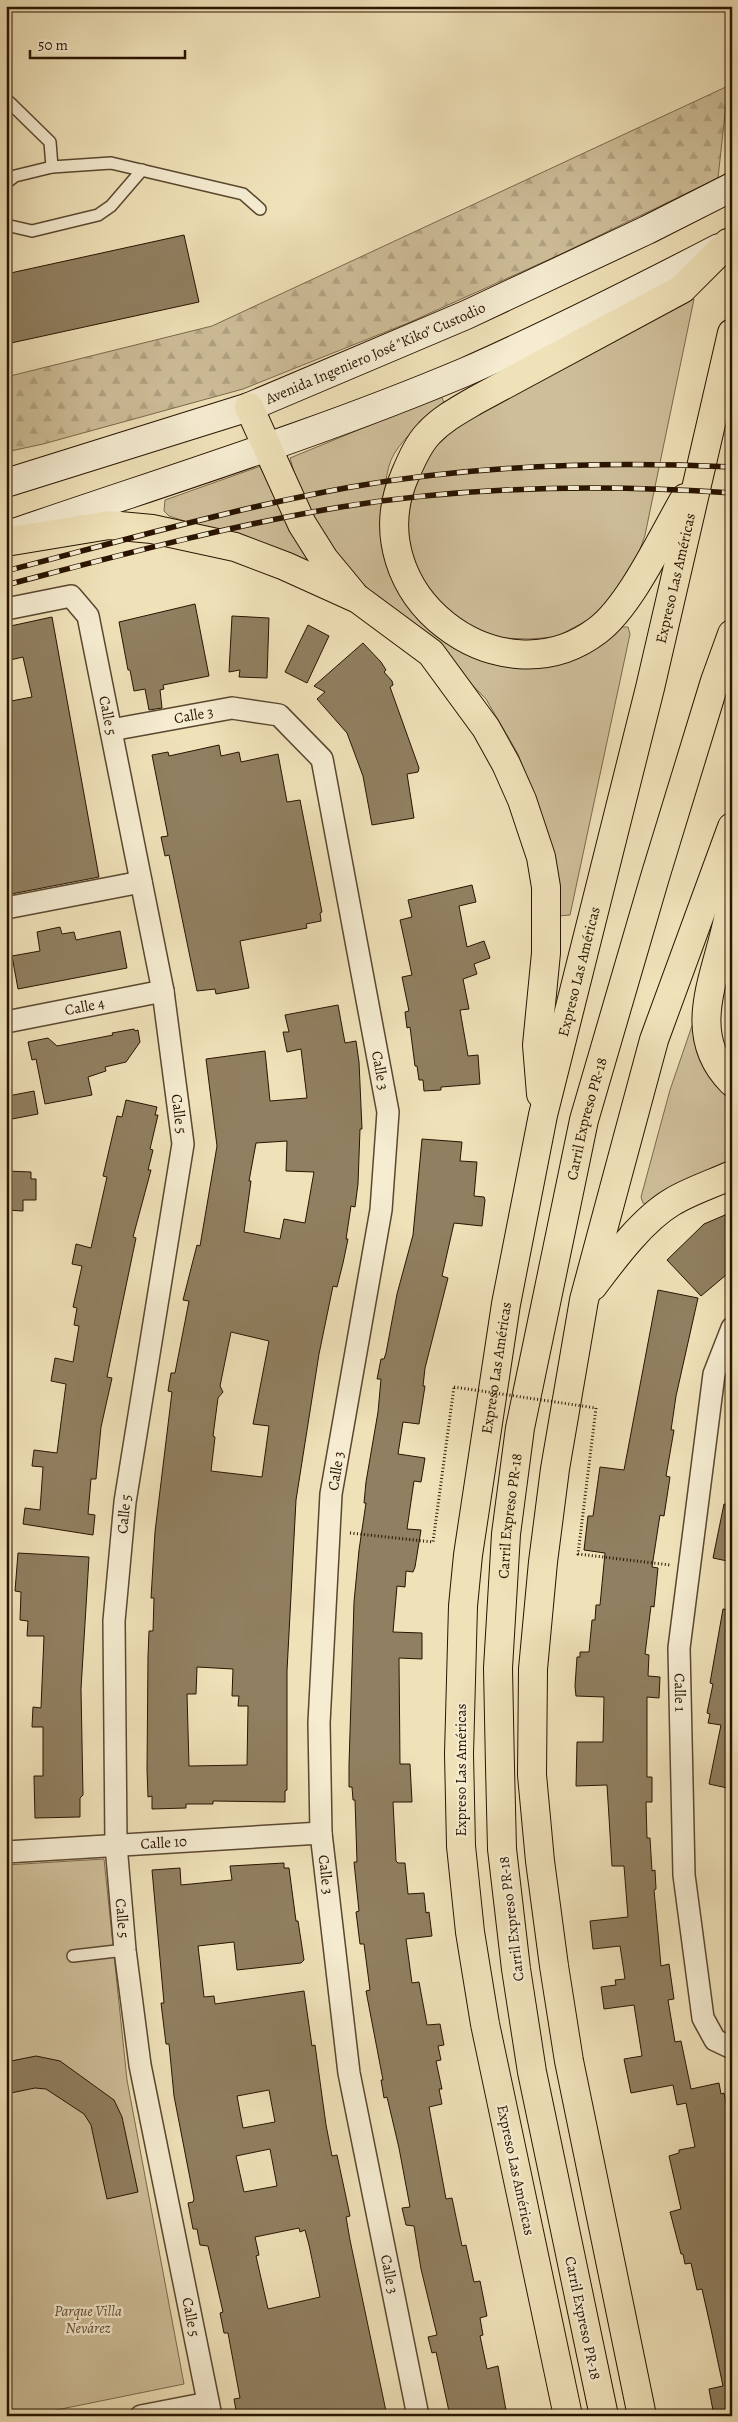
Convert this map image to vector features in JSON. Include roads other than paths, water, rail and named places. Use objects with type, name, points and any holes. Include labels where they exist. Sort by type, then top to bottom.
[{"type":"highway","points":[[699,473],[619,610],[599,630],[578,644],[553,652],[523,653],[497,650],[469,640],[440,622],[420,600],[405,578],[396,552],[393,531],[395,509],[401,484],[413,456],[428,433],[452,414],[476,400],[682,289],[730,242]]},
{"type":"highway","name":"Expreso Las Américas","points":[[568,2416],[485,2024],[470,1932],[461,1846],[459,1754],[463,1606],[468,1555],[506,1304],[544,1115],[650,688],[732,333]]},
{"type":"highway","points":[[249,407],[302,524],[324,559],[358,599]]},
{"type":"highway","points":[[6,542],[109,525],[152,529],[235,547],[285,566],[358,599],[431,653],[486,728],[506,764],[522,800],[541,857],[546,887],[546,953],[537,1045],[544,1115]]},
{"type":"highway","name":"Carril Expreso PR-18","points":[[604,2416],[532,2072],[514,1951],[502,1849],[498,1668],[506,1534],[520,1428],[545,1299],[584,1120],[658,868],[715,681],[732,634]]},
{"type":"highway","points":[[642,2416],[569,2061],[540,1861],[532,1774],[533,1669],[543,1562],[555,1468],[584,1300],[654,1040],[732,827]]},
{"type":"highway","points":[[732,860],[729,914],[704,1013],[706,1031],[712,1052],[732,1082]]},
{"type":"highway","points":[[584,1300],[614,1257],[654,1216],[672,1202],[732,1175]]},
{"type":"main road","name":"Avenida Ingeniero José \"Kiko\" Custodio","points":[[6,483],[249,407],[466,315],[647,230],[732,187]]},
{"type":"main road","points":[[6,536],[226,460],[267,448],[465,372],[650,284],[730,242]]},
{"type":"street","name":"Calle 5","points":[[6,609],[71,596],[88,616],[163,991],[183,1144],[125,1502],[114,1621],[116,1845],[125,1950],[140,2065],[210,2409]]},
{"type":"street","name":"Calle 3","points":[[111,730],[232,708],[279,715],[322,760],[388,1112],[381,1210],[331,1494],[319,1723],[321,1833],[349,2073],[418,2416]]},
{"type":"street","points":[[6,908],[141,882]]},
{"type":"street","name":"Calle 4","points":[[6,1022],[163,991]]},
{"type":"street","name":"Calle 1","points":[[732,1328],[714,1374],[678,1648],[684,1875],[703,2018],[715,2040],[732,2048]]},
{"type":"street","name":"Calle 10","points":[[6,1852],[321,1833]]},
{"type":"street","points":[[141,2416],[210,2409]]},
{"type":"lane","points":[[6,99],[50,142],[52,167]]},
{"type":"lane","points":[[6,183],[15,176],[52,167],[111,163],[243,194],[260,209]]},
{"type":"lane","points":[[6,225],[32,231],[98,215],[111,206],[142,170]]},
{"type":"lane","points":[[72,1956],[125,1950]]},
{"type":"railway","points":[[6,571],[264,505],[308,495],[398,480],[493,469],[541,466],[637,464],[732,467]]},
{"type":"railway","points":[[6,585],[214,532],[341,507],[389,500],[487,491],[536,489],[634,488],[732,493]]},
{"type":"park label","name":"Parque Villa Nevárez","points":[[88,2320]]}]
